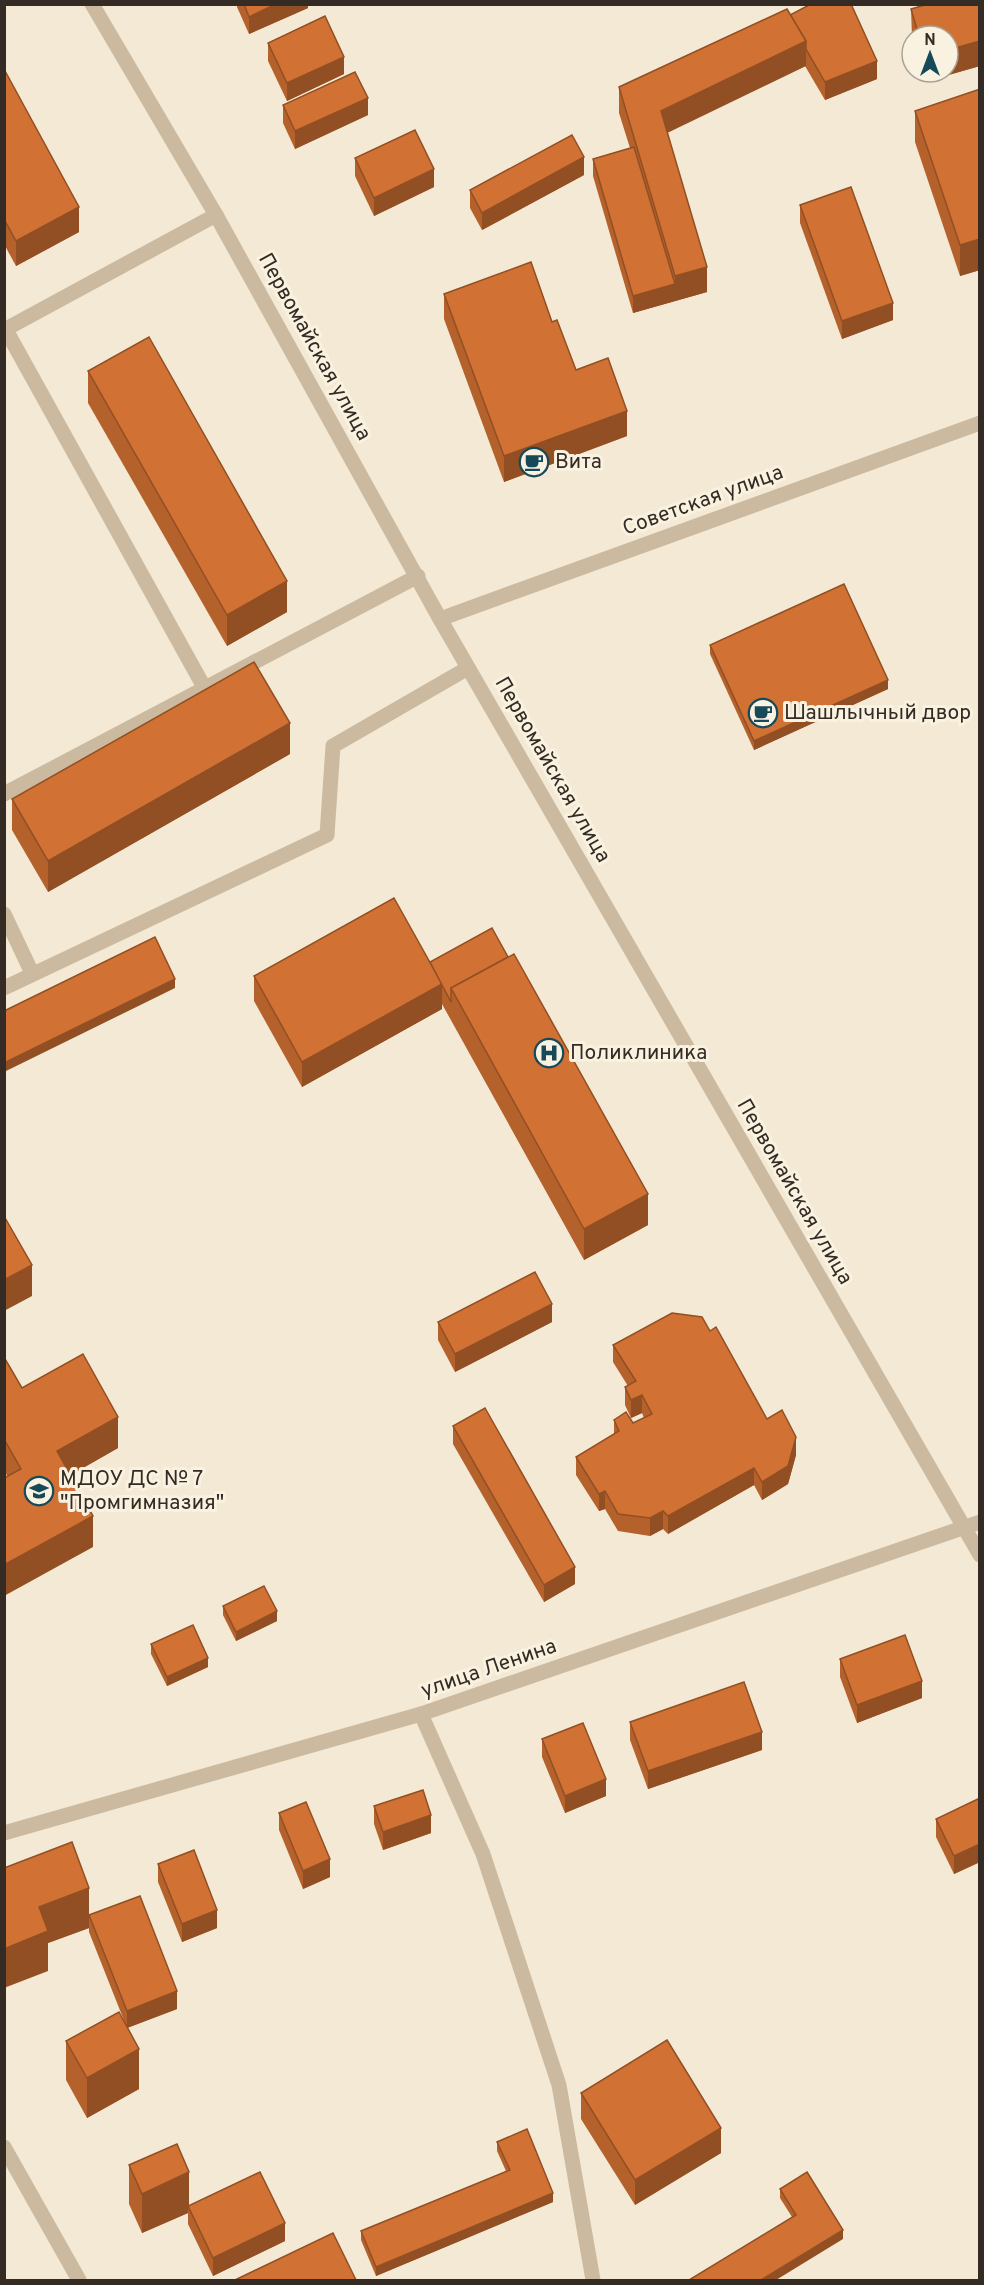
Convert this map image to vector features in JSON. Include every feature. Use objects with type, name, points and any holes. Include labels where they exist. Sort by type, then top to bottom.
[{"type":"street","name":"Первомайская улица","points":[[92,4],[216,215],[468,668],[980,1555]]},
{"type":"street","points":[[204,687],[5,330],[216,215]]},
{"type":"street","name":"Советская улица","points":[[440,619],[980,423]]},
{"type":"street","points":[[4,794],[418,576]]},
{"type":"street","points":[[4,988],[327,835],[333,746],[468,668]]},
{"type":"street","points":[[4,914],[32,974]]},
{"type":"street","name":"улица Ленина","points":[[4,1833],[421,1714],[980,1522]]},
{"type":"street","points":[[421,1714],[483,1854],[560,2085],[593,2280]]},
{"type":"street","points":[[4,2147],[79,2280]]},
{"type":"building","points":[[244,4],[276,4],[249,17]]},
{"type":"building","points":[[811,4],[851,4],[877,61],[825,82],[806,49],[806,41],[790,15]]},
{"type":"building","points":[[928,4],[980,4],[980,41],[960,47],[960,24],[915,24],[911,9]]},
{"type":"building","points":[[787,9],[806,41],[661,111],[707,267],[675,276],[619,87]]},
{"type":"building","points":[[325,16],[344,57],[287,83],[268,43]]},
{"type":"building","points":[[4,69],[79,207],[16,241],[4,219]]},
{"type":"building","points":[[355,72],[368,98],[295,131],[283,105]]},
{"type":"building","points":[[980,89],[980,239],[960,245],[915,111]]},
{"type":"building","points":[[415,130],[434,169],[374,198],[355,158]]},
{"type":"building","points":[[572,135],[584,157],[482,213],[470,190]]},
{"type":"building","points":[[634,147],[675,284],[633,296],[593,159]]},
{"type":"building","points":[[851,187],[893,303],[842,321],[800,205]]},
{"type":"building","points":[[531,262],[552,322],[557,320],[576,370],[608,358],[627,411],[504,456],[444,294]]},
{"type":"building","points":[[149,337],[287,581],[227,615],[88,371]]},
{"type":"building","points":[[844,584],[888,680],[754,741],[710,645]]},
{"type":"building","points":[[254,662],[290,723],[48,861],[12,799]]},
{"type":"building","points":[[394,898],[442,984],[302,1062],[254,976]]},
{"type":"building","points":[[492,928],[508,957],[451,988],[451,1002],[430,962]]},
{"type":"building","points":[[155,937],[175,979],[4,1063],[4,1011]]},
{"type":"building","points":[[514,954],[648,1194],[584,1229],[451,988]]},
{"type":"building","points":[[4,1216],[32,1265],[4,1280]]},
{"type":"building","points":[[535,1272],[552,1304],[455,1354],[438,1322]]},
{"type":"building","points":[[672,1313],[702,1317],[710,1331],[716,1327],[767,1419],[782,1410],[796,1437],[788,1466],[762,1482],[754,1468],[668,1516],[663,1511],[650,1518],[618,1514],[605,1491],[599,1494],[576,1457],[619,1431],[614,1420],[626,1412],[633,1423],[652,1414],[642,1395],[631,1400],[625,1387],[636,1381],[613,1345]]},
{"type":"building","name":"МДОУ ДС № 7 \"Промгимназия\"","points":[[83,1354],[118,1417],[57,1451],[93,1516],[4,1565],[4,1478],[21,1469],[4,1439],[4,1357],[22,1388]]},
{"type":"building","points":[[485,1408],[575,1567],[544,1585],[453,1426]]},
{"type":"building","points":[[264,1586],[277,1611],[236,1632],[223,1606]]},
{"type":"building","points":[[193,1625],[208,1658],[167,1677],[151,1644]]},
{"type":"building","points":[[905,1635],[922,1681],[857,1705],[840,1659]]},
{"type":"building","points":[[744,1682],[762,1732],[648,1771],[630,1722]]},
{"type":"building","points":[[583,1723],[606,1779],[565,1796],[542,1739]]},
{"type":"building","points":[[423,1790],[431,1815],[383,1832],[374,1806]]},
{"type":"building","points":[[980,1798],[980,1844],[954,1856],[936,1819]]},
{"type":"building","points":[[306,1802],[330,1859],[303,1871],[279,1813]]},
{"type":"building","points":[[72,1842],[89,1888],[39,1907],[48,1931],[4,1949],[4,1868]]},
{"type":"building","points":[[194,1850],[217,1910],[182,1924],[158,1864]]},
{"type":"building","points":[[140,1896],[177,1991],[127,2011],[89,1915]]},
{"type":"building","points":[[119,2012],[139,2049],[87,2078],[66,2041]]},
{"type":"building","points":[[667,2040],[721,2128],[635,2180],[581,2093]]},
{"type":"building","points":[[527,2129],[553,2193],[376,2267],[361,2231],[510,2170],[497,2142]]},
{"type":"building","points":[[177,2144],[189,2172],[142,2194],[129,2165]]},
{"type":"building","points":[[260,2172],[285,2223],[213,2258],[188,2206]]},
{"type":"building","points":[[807,2172],[843,2230],[761,2280],[689,2280],[796,2215],[780,2189]]},
{"type":"building","points":[[333,2233],[356,2280],[235,2280]]},
{"type":"place","name":"Вита","points":[[534,462]]},
{"type":"place","name":"Шашлычный двор","points":[[763,713]]},
{"type":"place","name":"Поликлиника","points":[[549,1053]]},
{"type":"place","name":"МДОУ ДС № 7 \"Промгимназия\"","points":[[39,1491]]}]
